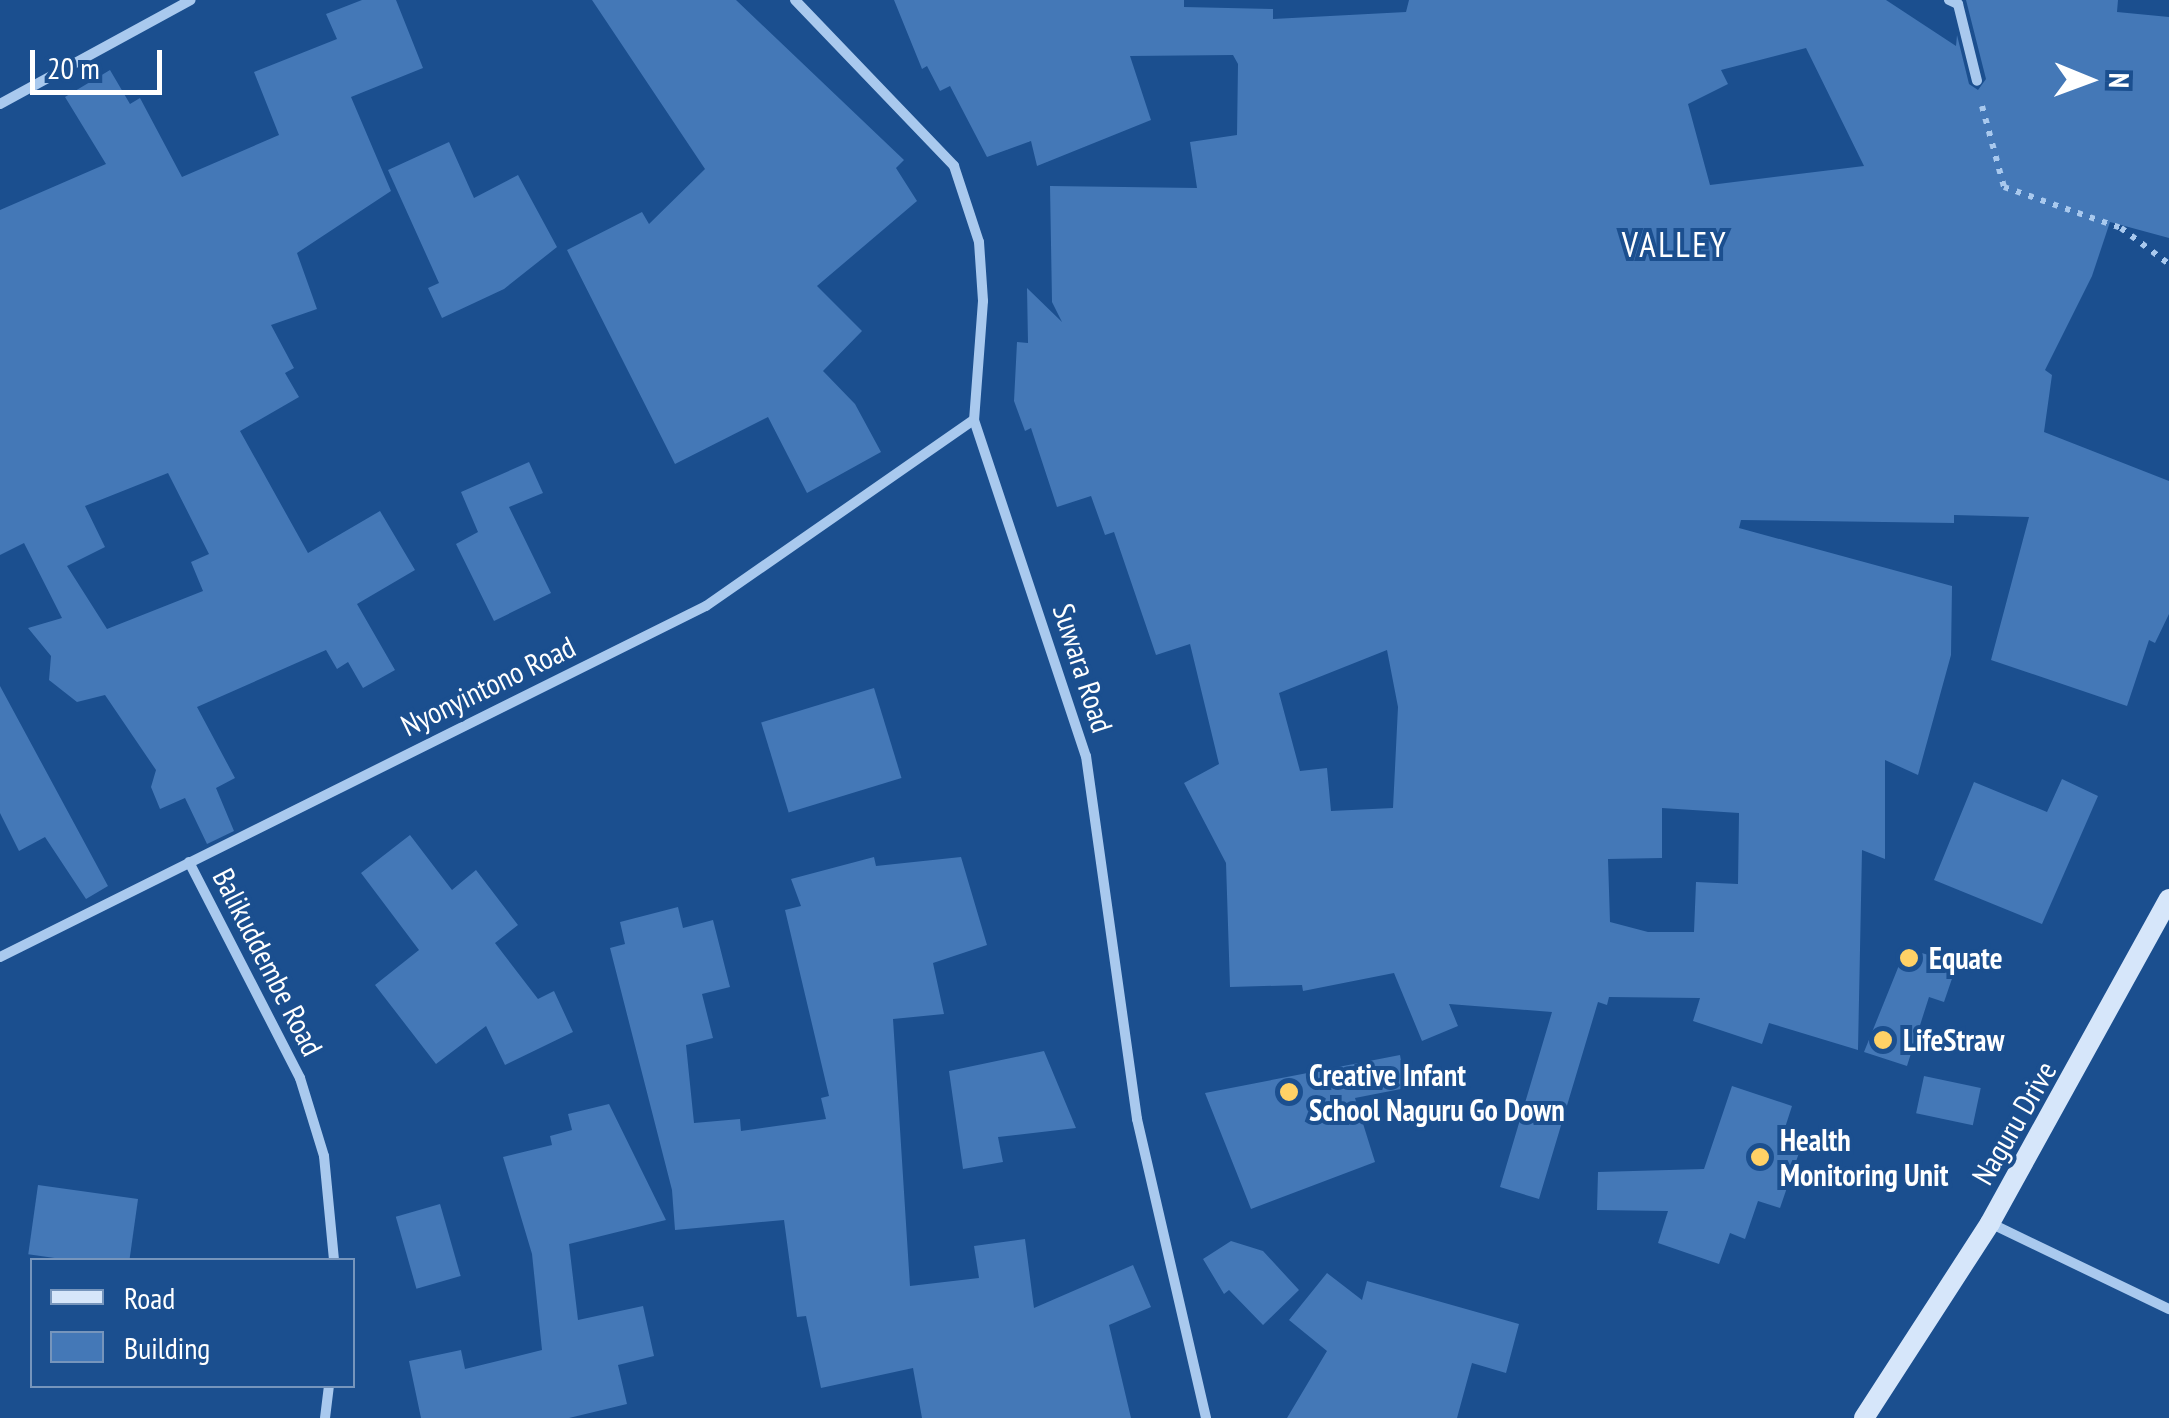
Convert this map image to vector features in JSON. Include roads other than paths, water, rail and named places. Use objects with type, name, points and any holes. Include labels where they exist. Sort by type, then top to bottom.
[{"type":"street","points":[[0,104],[190,0]]},
{"type":"street","name":"Suwara Road","points":[[795,0],[954,166],[979,242],[983,300],[974,420],[1086,756],[1137,1119],[1206,1418]]},
{"type":"street","points":[[1949,0],[1958,4],[1978,81]]},
{"type":"street","name":"Nyonyintono Road","points":[[0,957],[706,606],[974,420]]},
{"type":"street","name":"Balikuddembe Road","points":[[190,862],[300,1078],[324,1156],[334,1258]]},
{"type":"street","name":"Naguru Drive","points":[[1864,1418],[1990,1223],[2169,899]]},
{"type":"street","points":[[1990,1223],[2169,1309]]},
{"type":"street","points":[[325,1418],[330,1388]]},
{"type":"place","name":"Equate","points":[[1909,958]]},
{"type":"place","name":"LifeStraw","points":[[1883,1040]]},
{"type":"place","name":"Creative Infant School Naguru Go Down","points":[[1289,1092]]},
{"type":"place","name":"Health Monitoring Unit","points":[[1760,1157]]},
{"type":"district","name":"VALLEY","points":[[1675,244]]}]
